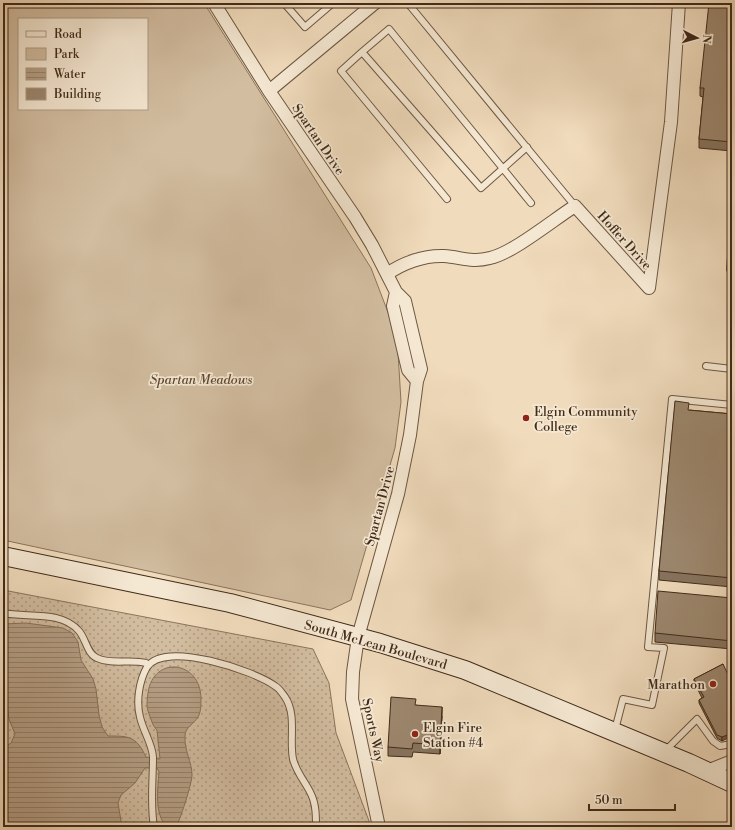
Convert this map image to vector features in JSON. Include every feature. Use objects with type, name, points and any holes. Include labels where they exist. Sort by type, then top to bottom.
[{"type":"main road","name":"South McLean Boulevard","points":[[3,556],[230,603],[358,637],[465,670],[664,752],[732,783]]},
{"type":"street","name":"Spartan Drive","points":[[214,3],[269,91],[355,217],[396,292],[405,301],[421,369],[417,381],[410,435],[398,494],[358,637]]},
{"type":"street","points":[[269,91],[375,3]]},
{"type":"street","name":"Hoffer Drive","points":[[576,206],[649,288],[671,122],[679,3]]},
{"type":"street","points":[[387,274],[398,267],[425,258],[445,256],[469,261],[490,258],[505,253],[576,206]]},
{"type":"street","name":"Sports Way","points":[[358,637],[353,672],[352,699],[379,827]]},
{"type":"street","points":[[707,771],[732,761]]},
{"type":"lane","points":[[284,3],[305,28],[333,3]]},
{"type":"lane","points":[[412,4],[527,148],[576,206]]},
{"type":"lane","points":[[447,199],[341,71],[389,29],[532,203]]},
{"type":"lane","points":[[362,52],[481,188],[527,148]]},
{"type":"lane","points":[[732,244],[730,269],[732,269]]},
{"type":"lane","points":[[706,366],[732,369]]},
{"type":"lane","points":[[615,732],[624,699],[652,705],[664,648],[648,646],[672,399],[732,405]]},
{"type":"lane","points":[[3,613],[60,619],[79,630],[90,652],[95,658],[102,660],[140,661],[146,663],[148,666]]},
{"type":"lane","points":[[154,827],[153,757],[150,742],[140,717],[140,688],[148,666],[164,659],[196,656],[220,662],[231,668],[266,680],[277,686],[286,698],[290,712],[293,761],[312,796],[316,811],[316,827]]},
{"type":"lane","points":[[664,752],[697,718],[713,741],[720,746],[732,744]]},
{"type":"green space","name":"Spartan Meadows","points":[[3,3],[204,3],[371,268],[389,315],[398,352],[401,402],[395,448],[351,600],[330,610],[3,540]]},
{"type":"green space","points":[[3,590],[313,649],[329,683],[336,733],[369,821],[369,827],[3,827]]},
{"type":"water","points":[[26,623],[63,628],[72,633],[78,642],[81,660],[93,679],[102,727],[108,736],[127,737],[135,741],[146,757],[160,759],[157,730],[152,723],[147,706],[148,693],[152,681],[158,672],[167,668],[176,667],[186,670],[193,676],[199,686],[201,708],[198,717],[185,733],[185,741],[192,775],[186,800],[177,825],[166,826],[162,821],[158,807],[159,772],[157,768],[145,768],[135,783],[121,795],[118,803],[122,827],[3,827],[3,748],[11,743],[15,734],[9,719],[7,705],[3,702],[3,624]]},
{"type":"building","points":[[709,3],[732,3],[732,142],[699,139],[704,88],[700,88]]},
{"type":"building","points":[[675,401],[689,403],[688,410],[732,414],[732,578],[659,571]]},
{"type":"building","points":[[658,591],[732,598],[732,641],[655,633]]},
{"type":"building","points":[[723,664],[732,683],[732,733],[722,737],[717,735],[699,700],[704,697],[694,679]]},
{"type":"building","name":"Elgin Fire Station #4","points":[[391,697],[416,699],[415,705],[442,707],[440,745],[413,743],[412,749],[388,747]]},
{"type":"place","name":"Elgin Community College","points":[[526,418]]},
{"type":"place","name":"Marathon","points":[[713,684]]},
{"type":"place","name":"Elgin Fire Station #4","points":[[415,734]]}]
